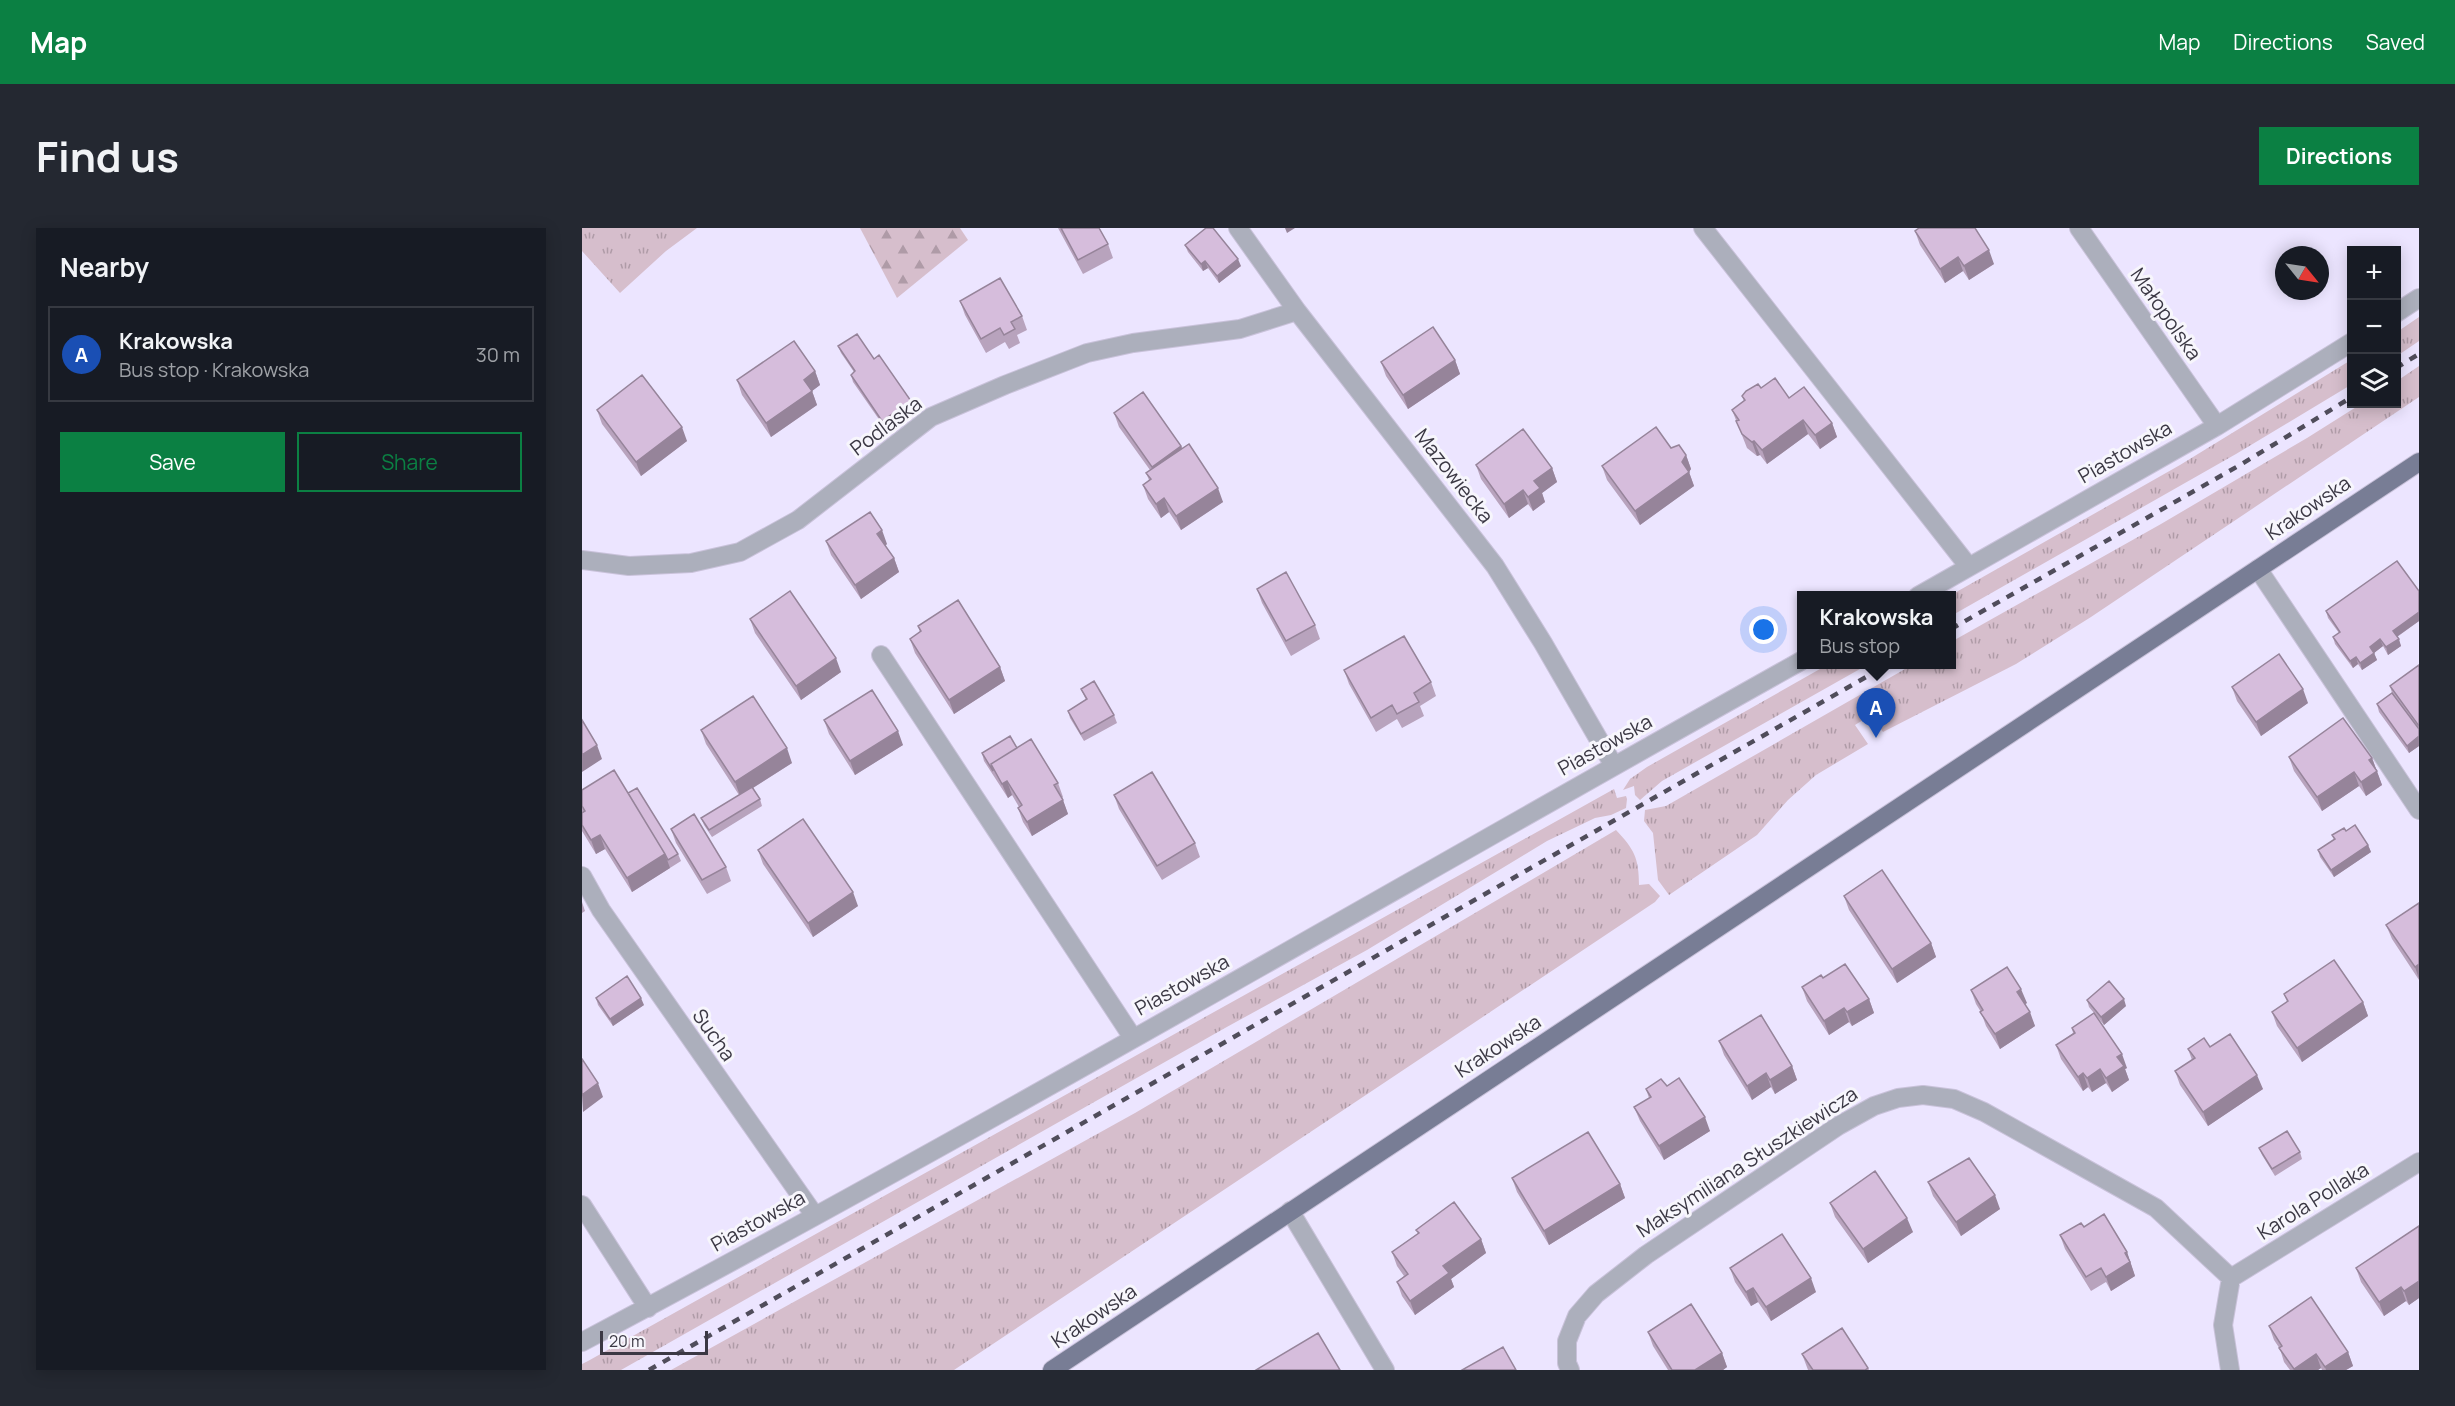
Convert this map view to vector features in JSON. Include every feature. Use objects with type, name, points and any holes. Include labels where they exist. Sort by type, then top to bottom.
[{"type":"main road","name":"Krakowska","points":[[1052,1370],[2419,462]]},
{"type":"street","name":"Mazowiecka","points":[[1238,228],[1297,311],[1495,566],[1543,643],[1614,766]]},
{"type":"street","points":[[1703,228],[1968,567]]},
{"type":"street","name":"Małopolska","points":[[2079,228],[2217,426]]},
{"type":"street","points":[[2401,310],[2419,298]]},
{"type":"street","name":"Podlaska","points":[[582,560],[629,566],[691,563],[740,552],[798,520],[931,417],[1087,353],[1133,343],[1240,329],[1297,311]]},
{"type":"street","name":"Piastowska","points":[[1927,591],[2217,426],[2347,345]]},
{"type":"street","points":[[2258,569],[2419,810]]},
{"type":"street","points":[[881,656],[1133,1038]]},
{"type":"street","name":"Piastowska","points":[[582,1342],[815,1216],[1797,663]]},
{"type":"street","name":"Sucha","points":[[582,876],[601,910],[815,1216]]},
{"type":"street","name":"Maksymiliana Słuszkiewicza","points":[[1570,1370],[1567,1341],[1577,1316],[1596,1294],[1646,1255],[1838,1126],[1874,1106],[1898,1098],[1923,1095],[1954,1099],[1984,1112],[2156,1208],[2231,1278]]},
{"type":"street","name":"Karola Pollaka","points":[[2231,1278],[2419,1162]]},
{"type":"street","points":[[582,1204],[648,1308]]},
{"type":"street","points":[[1290,1211],[1386,1370]]},
{"type":"street","points":[[2230,1370],[2223,1325],[2231,1278]]},
{"type":"green space","points":[[582,228],[697,228],[666,251],[620,293],[582,251]]},
{"type":"green space","points":[[860,228],[960,228],[968,240],[897,298]]},
{"type":"green space","points":[[2419,317],[2419,341],[2401,353],[2401,329]]},
{"type":"green space","points":[[2347,362],[2347,387],[2236,454],[1956,613],[1956,592],[2180,465]]},
{"type":"green space","points":[[2419,366],[2419,397],[2091,617],[2016,664],[1883,732],[1871,715],[1855,725],[1868,744],[1816,775],[1788,800],[1757,835],[1669,895],[1658,880],[1653,833],[1644,821],[1645,810],[1666,806],[1905,669],[1956,669],[1956,639],[2161,524],[2355,408],[2401,408],[2401,378]]},
{"type":"green space","points":[[1820,669],[1860,669],[1662,781],[1640,800],[1635,795],[1634,786],[1623,790],[1630,779],[1647,767]]},
{"type":"green space","points":[[1614,789],[1617,798],[1626,796],[1626,808],[1611,815],[1595,818],[1547,841],[1367,950],[621,1370],[582,1370],[582,1364]]},
{"type":"green space","points":[[1616,830],[1634,854],[1639,885],[1649,884],[1660,896],[1655,902],[954,1370],[671,1370],[1135,1113]]},
{"type":"building","points":[[1061,228],[1099,228],[1108,244],[1078,260]]},
{"type":"building","points":[[1206,228],[1213,228],[1238,259],[1217,276],[1205,261],[1201,264],[1185,245]]},
{"type":"building","points":[[1919,228],[1975,228],[1989,250],[1964,266],[1958,257],[1940,269],[1915,231]]},
{"type":"building","points":[[1000,278],[1022,316],[1011,322],[1015,329],[1004,335],[1000,328],[981,339],[960,301]]},
{"type":"building","points":[[1433,327],[1455,360],[1403,395],[1381,362]]},
{"type":"building","points":[[857,334],[874,359],[879,355],[911,401],[882,421],[851,375],[855,371],[838,346]]},
{"type":"building","points":[[794,341],[815,371],[804,380],[812,391],[766,423],[737,380]]},
{"type":"building","points":[[642,375],[682,427],[636,462],[597,410]]},
{"type":"building","points":[[1775,378],[1789,398],[1804,387],[1832,423],[1815,435],[1803,420],[1762,450],[1754,441],[1752,442],[1742,434],[1736,421],[1739,420],[1732,410],[1745,400],[1742,396],[1746,391],[1758,384],[1761,388]]},
{"type":"building","points":[[1143,392],[1181,446],[1152,467],[1114,413]]},
{"type":"building","points":[[1656,427],[1671,448],[1679,445],[1686,455],[1682,462],[1689,472],[1635,511],[1602,466]]},
{"type":"building","points":[[1523,429],[1552,468],[1534,481],[1540,488],[1528,497],[1523,490],[1504,504],[1476,465]]},
{"type":"building","points":[[1189,444],[1218,488],[1176,516],[1164,498],[1156,504],[1143,485],[1151,479],[1146,473]]},
{"type":"building","points":[[870,512],[882,530],[877,534],[894,558],[855,585],[826,541]]},
{"type":"building","points":[[2397,561],[2419,591],[2419,612],[2393,631],[2399,639],[2386,647],[2380,639],[2370,647],[2374,653],[2360,663],[2356,657],[2350,661],[2333,637],[2340,632],[2326,611]]},
{"type":"building","points":[[1286,572],[1315,625],[1286,641],[1257,589]]},
{"type":"building","points":[[790,591],[836,658],[796,686],[750,619]]},
{"type":"building","points":[[958,600],[1000,667],[949,700],[910,639],[921,631],[918,626]]},
{"type":"building","points":[[1404,636],[1431,682],[1414,693],[1419,702],[1397,714],[1392,705],[1371,718],[1344,670]]},
{"type":"building","points":[[2279,654],[2303,689],[2256,722],[2232,687]]},
{"type":"building","points":[[2419,665],[2419,726],[2390,686]]},
{"type":"building","points":[[1094,681],[1114,715],[1081,734],[1068,711],[1087,699],[1081,689]]},
{"type":"building","points":[[872,690],[898,731],[850,761],[824,720]]},
{"type":"building","points":[[2392,693],[2419,729],[2419,736],[2407,746],[2377,704]]},
{"type":"building","points":[[753,696],[787,748],[735,782],[701,730]]},
{"type":"building","points":[[2343,718],[2372,758],[2369,760],[2377,771],[2361,782],[2354,772],[2317,797],[2289,757]]},
{"type":"building","points":[[582,720],[597,745],[582,755]]},
{"type":"building","points":[[1010,736],[1017,748],[991,764],[993,771],[982,753]]},
{"type":"building","points":[[1031,739],[1058,783],[1054,785],[1063,800],[1027,822],[1018,808],[1022,805],[1007,781],[1002,784],[991,764]]},
{"type":"building","points":[[614,770],[665,854],[627,878],[600,835],[591,840],[582,825],[582,813],[585,811],[582,806],[582,790]]},
{"type":"building","points":[[1152,772],[1195,843],[1157,866],[1114,795]]},
{"type":"building","points":[[752,787],[760,799],[709,830],[701,818]]},
{"type":"building","points":[[637,788],[678,854],[668,860],[628,793]]},
{"type":"building","points":[[694,814],[726,867],[702,880],[671,829]]},
{"type":"building","points":[[803,819],[853,892],[808,923],[758,850]]},
{"type":"building","points":[[2355,825],[2368,845],[2331,870],[2318,850],[2335,839],[2332,835],[2344,828],[2346,831]]},
{"type":"building","points":[[1882,870],[1931,943],[1892,969],[1844,896]]},
{"type":"building","points":[[2419,903],[2419,964],[2415,967],[2386,925]]},
{"type":"building","points":[[2334,960],[2363,1002],[2297,1048],[2272,1012],[2288,1001],[2284,994]]},
{"type":"building","points":[[1845,964],[1869,999],[1847,1012],[1844,1008],[1824,1021],[1802,987],[1821,975],[1823,978]]},
{"type":"building","points":[[2007,967],[2021,989],[2017,992],[2030,1012],[1995,1034],[1980,1012],[1983,1010],[1971,990]]},
{"type":"building","points":[[627,976],[641,998],[610,1019],[596,998]]},
{"type":"building","points":[[2109,981],[2124,999],[2101,1017],[2087,1000]]},
{"type":"building","points":[[2094,1013],[2122,1054],[2117,1057],[2124,1066],[2106,1078],[2100,1069],[2087,1078],[2083,1073],[2078,1077],[2056,1045],[2075,1033],[2072,1028]]},
{"type":"building","points":[[1761,1015],[1792,1066],[1770,1080],[1766,1073],[1747,1086],[1719,1041]]},
{"type":"building","points":[[2230,1034],[2257,1075],[2203,1112],[2175,1071],[2195,1058],[2188,1049],[2204,1038],[2210,1047]]},
{"type":"building","points":[[582,1059],[598,1083],[582,1095]]},
{"type":"building","points":[[1679,1078],[1705,1117],[1659,1146],[1634,1107],[1651,1097],[1646,1089],[1661,1079],[1667,1086]]},
{"type":"building","points":[[2287,1131],[2300,1152],[2272,1169],[2259,1148]]},
{"type":"building","points":[[1588,1132],[1620,1184],[1544,1231],[1512,1178]]},
{"type":"building","points":[[1969,1158],[1995,1195],[1956,1222],[1928,1182]]},
{"type":"building","points":[[1875,1171],[1907,1218],[1863,1249],[1830,1203]]},
{"type":"building","points":[[1454,1202],[1481,1239],[1443,1266],[1449,1273],[1410,1301],[1397,1282],[1408,1274],[1392,1252],[1419,1233],[1416,1230]]},
{"type":"building","points":[[2104,1214],[2127,1252],[2125,1253],[2130,1262],[2106,1277],[2101,1268],[2086,1277],[2060,1235],[2081,1223],[2084,1227]]},
{"type":"building","points":[[2419,1226],[2419,1281],[2404,1291],[2401,1287],[2379,1302],[2356,1268]]},
{"type":"building","points":[[1782,1234],[1811,1278],[1766,1307],[1753,1288],[1746,1292],[1730,1268]]},
{"type":"building","points":[[2311,1297],[2348,1352],[2325,1367],[2316,1354],[2294,1369],[2279,1348],[2282,1346],[2269,1326]]},
{"type":"building","points":[[1691,1304],[1722,1353],[1695,1370],[1672,1370],[1648,1332]]},
{"type":"building","points":[[1842,1328],[1868,1368],[1865,1370],[1813,1370],[1802,1354]]},
{"type":"building","points":[[1318,1333],[1340,1370],[1256,1370]]},
{"type":"building","points":[[1503,1347],[1516,1370],[1462,1370]]},
{"type":"railway","points":[[2401,365],[2419,354]]},
{"type":"railway","points":[[1956,626],[2240,465],[2347,400]]},
{"type":"railway","points":[[649,1370],[1880,669]]},
{"type":"place","name":"Krakowska","points":[[1876,738]]}]
